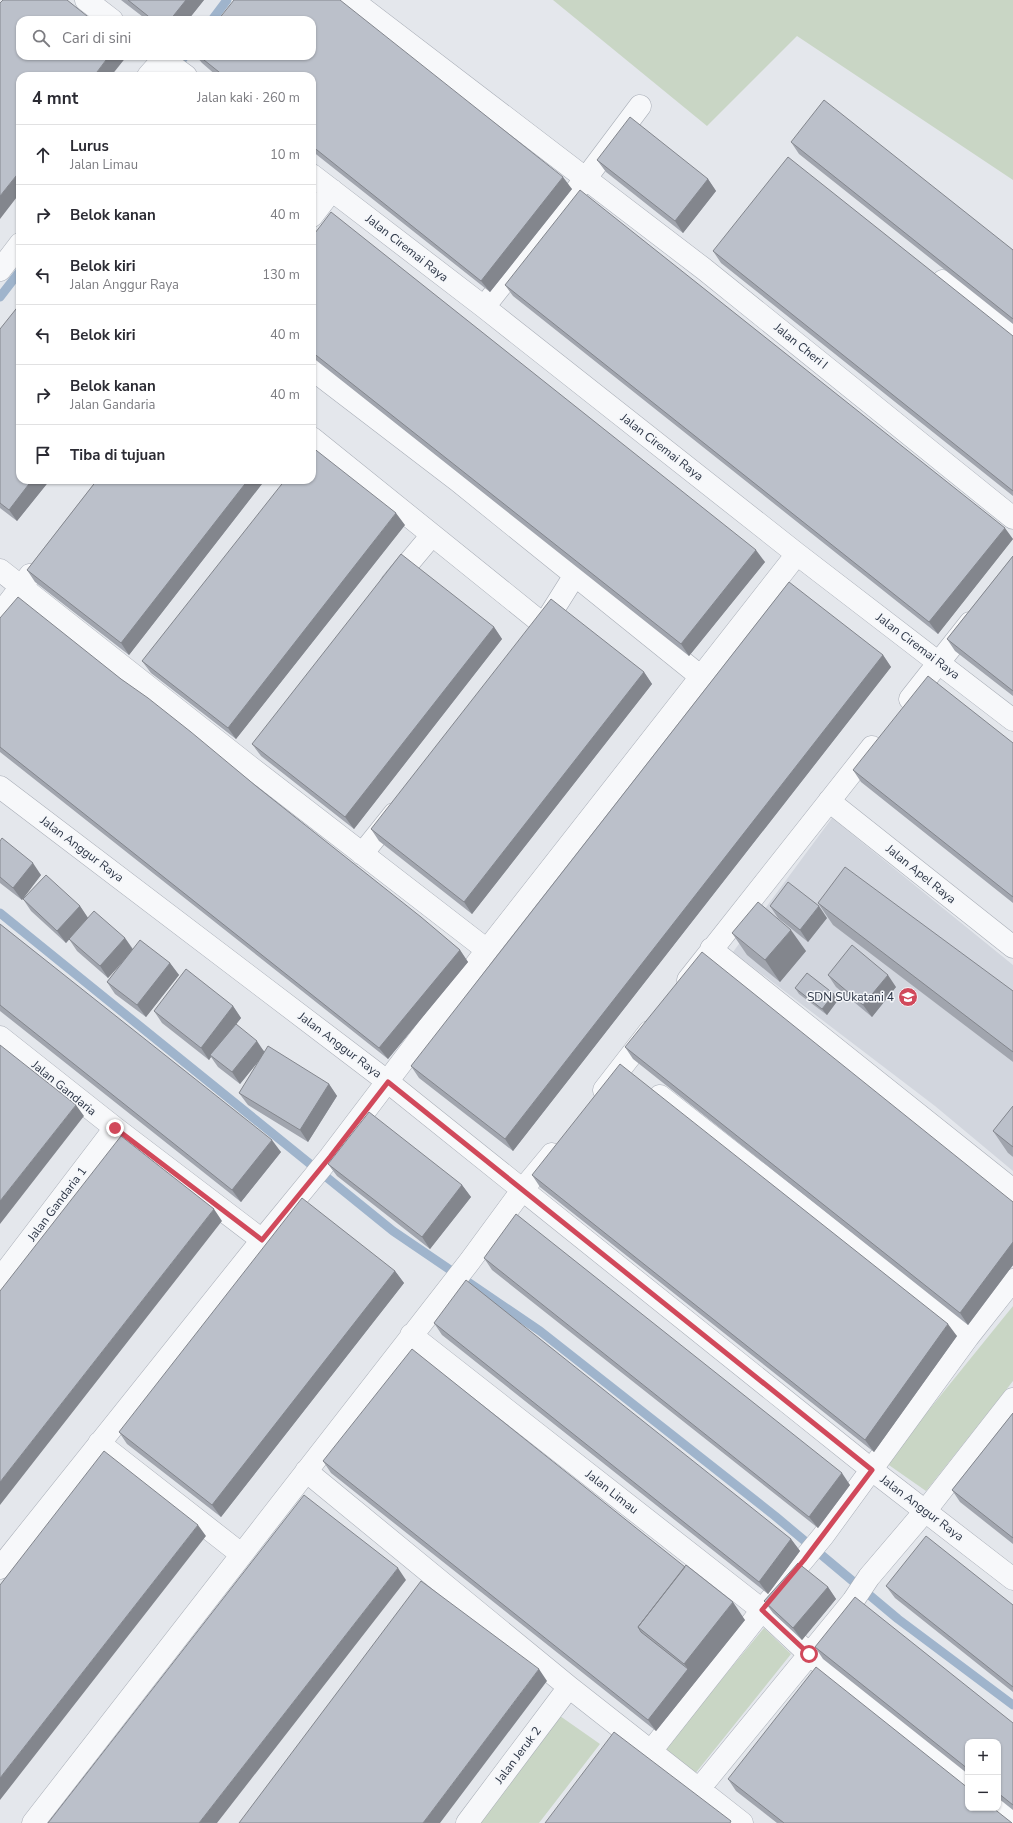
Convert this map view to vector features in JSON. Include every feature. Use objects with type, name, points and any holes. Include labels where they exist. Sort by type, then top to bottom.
[{"type":"street","points":[[86,0],[107,16]]},
{"type":"street","name":"Jalan Cheri I","points":[[352,0],[586,178],[709,262],[1013,518]]},
{"type":"street","points":[[152,72],[163,60]]},
{"type":"street","points":[[165,60],[181,72]]},
{"type":"street","points":[[484,307],[586,178],[640,106]]},
{"type":"street","name":"Jalan Ciremai Raya","points":[[316,178],[484,307],[797,554],[1013,720]]},
{"type":"street","points":[[316,211],[332,190]]},
{"type":"street","points":[[0,270],[16,249]]},
{"type":"street","points":[[924,266],[1013,334]]},
{"type":"street","points":[[316,372],[457,480],[700,676]]},
{"type":"street","points":[[316,448],[432,535],[544,626]]},
{"type":"street","points":[[376,603],[432,535]]},
{"type":"street","points":[[4,1555],[99,1443],[330,1157],[700,676],[797,554]]},
{"type":"street","points":[[0,614],[40,562]]},
{"type":"street","points":[[0,570],[245,763],[488,950]]},
{"type":"street","points":[[529,644],[544,626],[575,575]]},
{"type":"street","points":[[896,716],[984,606]]},
{"type":"street","points":[[139,680],[152,662]]},
{"type":"street","points":[[674,999],[711,949],[882,734]]},
{"type":"street","points":[[245,763],[260,745]]},
{"type":"street","name":"Jalan Anggur Raya","points":[[0,786],[388,1082],[872,1470],[926,1510],[1013,1579]]},
{"type":"street","points":[[362,854],[406,798]]},
{"type":"street","name":"Jalan Apel Raya","points":[[829,800],[1013,947]]},
{"type":"street","points":[[711,949],[1013,1190]]},
{"type":"street","points":[[593,1103],[633,1075],[660,1017]]},
{"type":"street","name":"Jalan Gandaria","points":[[0,1037],[115,1128],[262,1240]]},
{"type":"street","points":[[633,1075],[968,1337]]},
{"type":"street","name":"Jalan Gandaria 1","points":[[0,1279],[115,1128]]},
{"type":"street","points":[[33,1823],[470,1261],[523,1189],[563,1140]]},
{"type":"street","points":[[651,1751],[762,1610],[823,1536],[968,1337],[1013,1280]]},
{"type":"street","name":"Jalan Limau","points":[[411,1335],[762,1610],[809,1654],[965,1783]]},
{"type":"street","points":[[699,1789],[853,1601],[869,1577],[926,1510],[1013,1399]]},
{"type":"street","points":[[99,1443],[241,1554]]},
{"type":"street","points":[[306,1471],[428,1584],[569,1687],[618,1737],[651,1751],[742,1823]]},
{"type":"street","name":"Jalan Jeruk 2","points":[[467,1823],[569,1687]]},
{"type":"street","points":[[1000,1811],[1013,1822]]},
{"type":"shaded area","name":"SDN SUkatani 4","points":[[832,818],[1013,965],[1013,1001],[834,925],[1013,1062],[1013,1147],[1008,1153],[1013,1157],[1013,1171],[935,1106],[733,952]]},
{"type":"green space","points":[[553,0],[1013,0],[1013,180],[797,36],[707,126]]},
{"type":"green space","points":[[1013,1306],[1013,1381],[926,1491],[886,1463]]},
{"type":"green space","points":[[764,1628],[791,1654],[690,1780],[658,1756]]},
{"type":"green space","points":[[560,1716],[600,1744],[539,1823],[478,1823]]},
{"type":"building","points":[[3,0],[67,0],[87,16],[16,16],[16,60],[106,60],[97,72],[16,72],[16,176],[0,196],[0,3]]},
{"type":"building","points":[[128,0],[186,0],[173,16],[148,16]]},
{"type":"building","points":[[234,0],[340,0],[563,177],[481,281],[316,149],[316,72],[219,72],[204,60],[316,60],[316,16],[221,16]]},
{"type":"building","points":[[824,100],[1013,250],[1013,319],[791,142]]},
{"type":"building","points":[[630,117],[708,179],[675,221],[597,160]]},
{"type":"building","points":[[788,157],[1013,336],[1013,491],[713,251]]},
{"type":"building","points":[[580,190],[1005,528],[929,622],[505,285]]},
{"type":"building","points":[[331,212],[756,550],[681,644],[316,355],[316,232]]},
{"type":"building","points":[[16,309],[16,484],[29,484],[9,510],[0,503],[0,329]]},
{"type":"building","points":[[316,450],[396,513],[228,728],[142,661],[282,484],[316,484]]},
{"type":"building","points":[[94,484],[245,484],[121,643],[27,570]]},
{"type":"building","points":[[401,554],[494,627],[345,817],[252,744]]},
{"type":"building","points":[[1013,556],[1013,691],[947,639]]},
{"type":"building","points":[[789,582],[883,655],[505,1139],[411,1066]]},
{"type":"building","points":[[18,597],[121,679],[191,732],[460,950],[379,1048],[0,747],[0,618]]},
{"type":"building","points":[[551,599],[644,672],[464,902],[371,829]]},
{"type":"building","points":[[928,676],[1013,743],[1013,897],[853,770]]},
{"type":"building","points":[[2,838],[33,863],[13,888],[0,877],[0,841]]},
{"type":"building","points":[[845,867],[1013,991],[1013,1052],[818,903]]},
{"type":"building","points":[[46,875],[80,906],[57,931],[23,899]]},
{"type":"building","points":[[788,882],[819,906],[800,930],[770,906]]},
{"type":"building","points":[[758,902],[791,930],[765,960],[732,933]]},
{"type":"building","points":[[94,911],[125,938],[100,966],[69,939]]},
{"type":"building","points":[[0,924],[272,1140],[232,1190],[0,1005]]},
{"type":"building","points":[[140,940],[170,963],[137,1005],[107,982]]},
{"type":"building","points":[[852,945],[888,975],[863,1005],[828,975]]},
{"type":"building","points":[[702,952],[1013,1202],[1013,1242],[960,1313],[625,1047]]},
{"type":"building","points":[[186,969],[233,1006],[201,1048],[154,1011]]},
{"type":"building","points":[[807,973],[834,994],[822,1009],[795,988]]},
{"type":"building","points":[[236,1024],[257,1041],[232,1072],[210,1055]]},
{"type":"building","points":[[0,1045],[76,1105],[0,1201]]},
{"type":"building","points":[[268,1046],[329,1084],[300,1130],[239,1093]]},
{"type":"building","points":[[620,1064],[948,1324],[865,1440],[532,1175]]},
{"type":"building","points":[[1013,1106],[1013,1147],[993,1131]]},
{"type":"building","points":[[369,1112],[462,1185],[422,1237],[328,1164]]},
{"type":"building","points":[[121,1136],[214,1209],[0,1482],[0,1291]]},
{"type":"building","points":[[302,1198],[395,1271],[212,1505],[119,1432]]},
{"type":"building","points":[[516,1214],[842,1473],[809,1517],[484,1258]]},
{"type":"building","points":[[466,1280],[791,1539],[759,1582],[434,1323]]},
{"type":"building","points":[[412,1349],[685,1567],[638,1627],[641,1632],[688,1669],[648,1720],[323,1461]]},
{"type":"building","points":[[1013,1413],[1013,1538],[952,1490]]},
{"type":"building","points":[[104,1451],[198,1525],[0,1778],[0,1585]]},
{"type":"building","points":[[304,1495],[398,1568],[199,1823],[48,1823]]},
{"type":"building","points":[[926,1536],[1013,1605],[1013,1687],[886,1586]]},
{"type":"building","points":[[798,1563],[828,1587],[793,1628],[764,1601]]},
{"type":"building","points":[[686,1565],[733,1602],[684,1664],[638,1627]]},
{"type":"building","points":[[421,1581],[539,1669],[423,1823],[239,1823]]},
{"type":"building","points":[[855,1597],[1013,1723],[1013,1805],[1001,1795],[1001,1739],[965,1739],[965,1767],[815,1647]]},
{"type":"building","points":[[816,1667],[965,1786],[965,1811],[997,1811],[1012,1823],[784,1823],[728,1779]]},
{"type":"building","points":[[614,1732],[731,1821],[730,1823],[545,1823]]},
{"type":"waterway","points":[[215,16],[227,0]]},
{"type":"waterway","points":[[175,69],[182,60]]},
{"type":"waterway","points":[[0,297],[16,276]]},
{"type":"waterway","points":[[0,913],[393,1231],[540,1331],[775,1516],[898,1619],[1013,1705]]},
{"type":"place","name":"SDN SUkatani 4","points":[[908,997]]},
{"type":"route","points":[[115,1128],[262,1240],[330,1157],[388,1082],[872,1470],[823,1536],[762,1610],[809,1654]]}]
